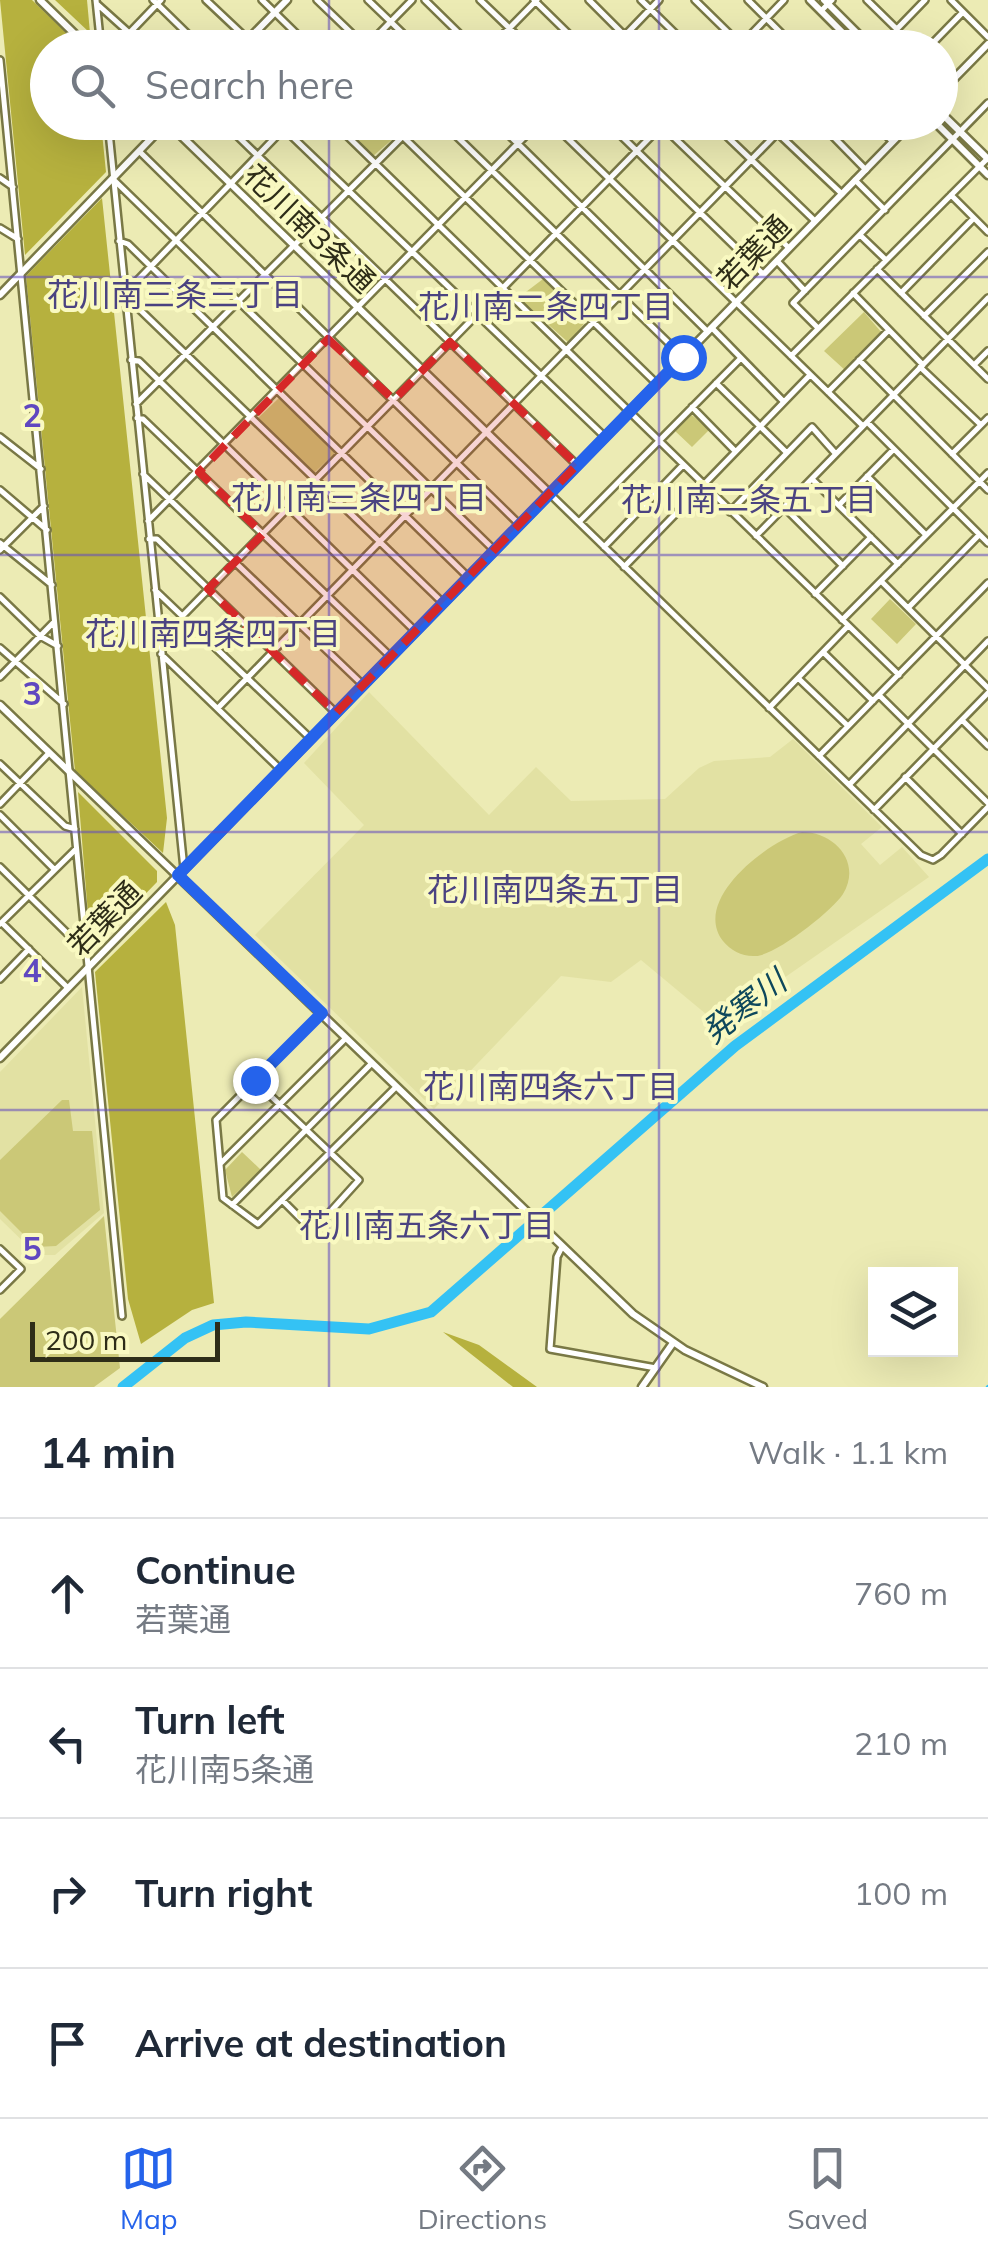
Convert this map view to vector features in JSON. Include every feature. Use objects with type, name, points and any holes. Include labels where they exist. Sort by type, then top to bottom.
[{"type":"street","points":[[40,0],[70,30]]},
{"type":"street","points":[[206,0],[238,30]]},
{"type":"street","points":[[262,0],[292,30]]},
{"type":"street","points":[[257,30],[287,0]]},
{"type":"street","points":[[316,0],[348,30]]},
{"type":"street","points":[[368,0],[399,30]]},
{"type":"street","points":[[383,30],[412,0]]},
{"type":"street","points":[[425,0],[456,30]]},
{"type":"street","points":[[480,0],[510,28],[535,0],[565,30]]},
{"type":"street","points":[[589,0],[619,30]]},
{"type":"street","points":[[641,0],[672,30]]},
{"type":"street","points":[[629,30],[659,0]]},
{"type":"street","points":[[696,0],[725,30]]},
{"type":"street","points":[[748,0],[778,30]]},
{"type":"street","points":[[755,30],[784,0]]},
{"type":"street","points":[[810,0],[844,30]]},
{"type":"street","points":[[867,0],[897,30],[926,0]]},
{"type":"street","points":[[874,7],[881,0]]},
{"type":"street","points":[[951,0],[988,37]]},
{"type":"street","points":[[132,30],[158,1],[185,30]]},
{"type":"street","points":[[96,2],[128,30]]},
{"type":"street","points":[[96,2],[99,30]]},
{"type":"street","points":[[821,11],[828,2],[851,30]]},
{"type":"street","points":[[946,30],[963,12]]},
{"type":"street","points":[[958,75],[988,44]]},
{"type":"street","points":[[0,60],[122,1316]]},
{"type":"street","points":[[958,135],[988,104]]},
{"type":"street","points":[[981,111],[988,118]]},
{"type":"street","points":[[0,129],[7,133]]},
{"type":"street","points":[[791,356],[988,159],[958,129]]},
{"type":"street","points":[[110,140],[182,872]]},
{"type":"street","points":[[0,295],[151,140]]},
{"type":"street","name":"花川南3条通","points":[[185,140],[549,494]]},
{"type":"street","points":[[242,140],[577,465]]},
{"type":"street","points":[[124,287],[150,266],[273,140]]},
{"type":"street","points":[[296,140],[604,438]]},
{"type":"street","points":[[351,140],[898,675]]},
{"type":"street","points":[[136,404],[399,140]]},
{"type":"street","points":[[405,140],[657,384]]},
{"type":"street","points":[[461,140],[683,357]]},
{"type":"street","points":[[514,140],[784,402]]},
{"type":"street","points":[[148,522],[522,140]]},
{"type":"street","points":[[569,140],[988,543]]},
{"type":"street","points":[[624,140],[763,274]]},
{"type":"street","points":[[160,639],[647,140]]},
{"type":"street","points":[[677,140],[789,248]]},
{"type":"street","points":[[731,140],[816,221]]},
{"type":"street","points":[[218,708],[771,140]]},
{"type":"street","points":[[784,140],[842,194]]},
{"type":"street","points":[[837,140],[866,170]]},
{"type":"street","points":[[818,328],[793,303],[953,140],[988,175]]},
{"type":"street","name":"若葉通","points":[[0,1058],[893,142]]},
{"type":"street","points":[[140,151],[520,524]]},
{"type":"street","points":[[0,170],[10,159]]},
{"type":"street","points":[[0,178],[13,187]]},
{"type":"street","points":[[113,178],[494,550]]},
{"type":"street","points":[[855,180],[885,210]]},
{"type":"street","points":[[950,195],[988,232]]},
{"type":"street","points":[[901,293],[974,218]]},
{"type":"street","points":[[0,228],[18,239]]},
{"type":"street","points":[[860,234],[886,260]]},
{"type":"street","points":[[119,240],[468,577]]},
{"type":"street","points":[[924,316],[988,252]]},
{"type":"street","points":[[776,261],[805,290]]},
{"type":"street","points":[[877,269],[988,379]]},
{"type":"street","points":[[0,280],[8,288]]},
{"type":"street","points":[[853,293],[980,425]]},
{"type":"street","points":[[756,536],[988,298]]},
{"type":"street","points":[[126,301],[134,304],[443,603]]},
{"type":"street","points":[[828,392],[888,330]]},
{"type":"street","points":[[974,365],[988,351]]},
{"type":"street","points":[[579,522],[741,358]]},
{"type":"street","points":[[131,360],[160,383],[415,631]]},
{"type":"street","points":[[859,360],[988,490]]},
{"type":"street","points":[[624,566],[810,375]]},
{"type":"street","points":[[716,383],[786,453]]},
{"type":"street","points":[[692,408],[736,451]]},
{"type":"street","points":[[137,418],[143,419],[391,657]]},
{"type":"street","points":[[952,454],[988,418]]},
{"type":"street","points":[[730,512],[812,427],[836,454]]},
{"type":"street","points":[[0,437],[41,469]]},
{"type":"street","points":[[839,505],[894,449]]},
{"type":"street","points":[[604,547],[682,466]]},
{"type":"street","points":[[842,620],[988,473]]},
{"type":"street","points":[[143,474],[363,685]]},
{"type":"street","points":[[867,476],[926,535]]},
{"type":"street","points":[[812,478],[898,564]]},
{"type":"street","points":[[0,490],[47,530]]},
{"type":"street","points":[[549,494],[927,859],[941,855],[988,805],[934,748],[824,652]]},
{"type":"street","points":[[44,505],[1,546],[52,585]]},
{"type":"street","points":[[784,507],[843,566]]},
{"type":"street","points":[[908,608],[980,534]]},
{"type":"street","points":[[815,594],[871,537]]},
{"type":"street","points":[[149,538],[158,539],[336,713]]},
{"type":"street","points":[[874,810],[988,691],[881,581]]},
{"type":"street","points":[[819,756],[988,584]]},
{"type":"street","points":[[154,590],[311,739]]},
{"type":"street","points":[[0,596],[40,636],[58,646]]},
{"type":"street","points":[[0,676],[56,620]]},
{"type":"street","points":[[769,708],[848,626]]},
{"type":"street","points":[[849,786],[988,641]]},
{"type":"street","points":[[0,648],[64,704]]},
{"type":"street","points":[[161,654],[281,770]]},
{"type":"street","points":[[798,678],[848,726]]},
{"type":"street","points":[[0,705],[182,872],[634,1314],[673,1343],[763,1387]]},
{"type":"street","points":[[962,720],[988,745]]},
{"type":"street","points":[[0,804],[49,753]]},
{"type":"street","points":[[0,764],[65,826],[75,830]]},
{"type":"street","points":[[906,777],[962,834]]},
{"type":"street","points":[[0,815],[54,869]]},
{"type":"street","points":[[68,988],[0,922],[76,848]]},
{"type":"street","points":[[0,868],[74,940],[86,944]]},
{"type":"street","points":[[0,979],[29,949]]},
{"type":"street","points":[[322,1013],[216,1120],[223,1198],[258,1224],[398,1084]]},
{"type":"street","points":[[220,1164],[348,1036]]},
{"type":"street","points":[[232,1204],[374,1061]]},
{"type":"street","points":[[255,1080],[358,1180],[358,1186],[314,1231],[282,1200]]},
{"type":"street","points":[[562,1247],[556,1257],[550,1349],[656,1368]]},
{"type":"street","points":[[0,1249],[21,1269],[0,1290]]},
{"type":"street","points":[[642,1387],[673,1343]]},
{"type":"highlighted area","points":[[328,339],[394,400],[450,342],[577,465],[336,713],[208,589],[263,534],[199,472]]},
{"type":"shaded area","points":[[0,0],[32,0],[63,30],[30,30],[30,140],[103,140],[106,172],[25,255]]},
{"type":"shaded area","points":[[55,0],[87,0],[87,30]]},
{"type":"shaded area","points":[[357,140],[392,140],[373,156]]},
{"type":"shaded area","points":[[102,198],[167,818],[163,853],[75,771],[26,276]]},
{"type":"shaded area","points":[[543,279],[586,321],[569,343],[518,298]]},
{"type":"shaded area","points":[[864,312],[882,333],[846,371],[824,351]]},
{"type":"shaded area","points":[[279,398],[335,453],[314,473],[258,418]]},
{"type":"shaded area","points":[[689,413],[710,429],[692,447],[674,430]]},
{"type":"shaded area","points":[[890,599],[916,624],[897,644],[871,619]]},
{"type":"shaded area","points":[[369,692],[489,815],[536,767],[571,801],[665,799],[699,768],[714,761],[770,757],[793,739],[882,827],[861,844],[880,865],[902,847],[929,877],[718,1024],[641,960],[611,982],[561,976],[434,1109],[255,935],[364,825],[304,763]]},
{"type":"shaded area","points":[[78,792],[157,871],[157,882],[91,950]]},
{"type":"shaded area","points":[[802,832],[825,837],[842,851],[849,871],[843,894],[816,921],[765,954],[746,955],[734,950],[723,941],[716,925],[717,908],[725,891],[754,860]]},
{"type":"shaded area","points":[[166,902],[175,925],[214,1303],[192,1310],[141,1344],[128,1299],[95,972]]},
{"type":"shaded area","points":[[82,987],[104,1213],[55,1255],[37,1255],[0,1219],[0,1072]]},
{"type":"shaded area","points":[[62,1100],[69,1100],[73,1131],[92,1131],[100,1210],[56,1246],[36,1247],[0,1211],[0,1160]]},
{"type":"shaded area","points":[[242,1152],[261,1170],[232,1197],[225,1170]]},
{"type":"shaded area","points":[[104,1216],[120,1368],[94,1387],[0,1387],[0,1319]]},
{"type":"shaded area","points":[[443,1332],[479,1345],[537,1387],[513,1387]]},
{"type":"waterway","name":"発寒川","points":[[123,1387],[185,1338],[213,1325],[246,1322],[369,1329],[431,1312],[735,1046],[988,859]]},
{"type":"district","name":"花川南三条三丁目","points":[[175,295]]},
{"type":"district","name":"花川南二条四丁目","points":[[546,307]]},
{"type":"district","name":"花川南三条四丁目","points":[[359,498]]},
{"type":"district","name":"花川南二条五丁目","points":[[749,500]]},
{"type":"district","name":"花川南四条四丁目","points":[[213,634]]},
{"type":"district","name":"花川南四条五丁目","points":[[555,890]]},
{"type":"district","name":"花川南四条六丁目","points":[[551,1087]]},
{"type":"district","name":"花川南五条六丁目","points":[[427,1226]]},
{"type":"route","points":[[255,1080],[322,1013],[178,875],[683,357]]}]
